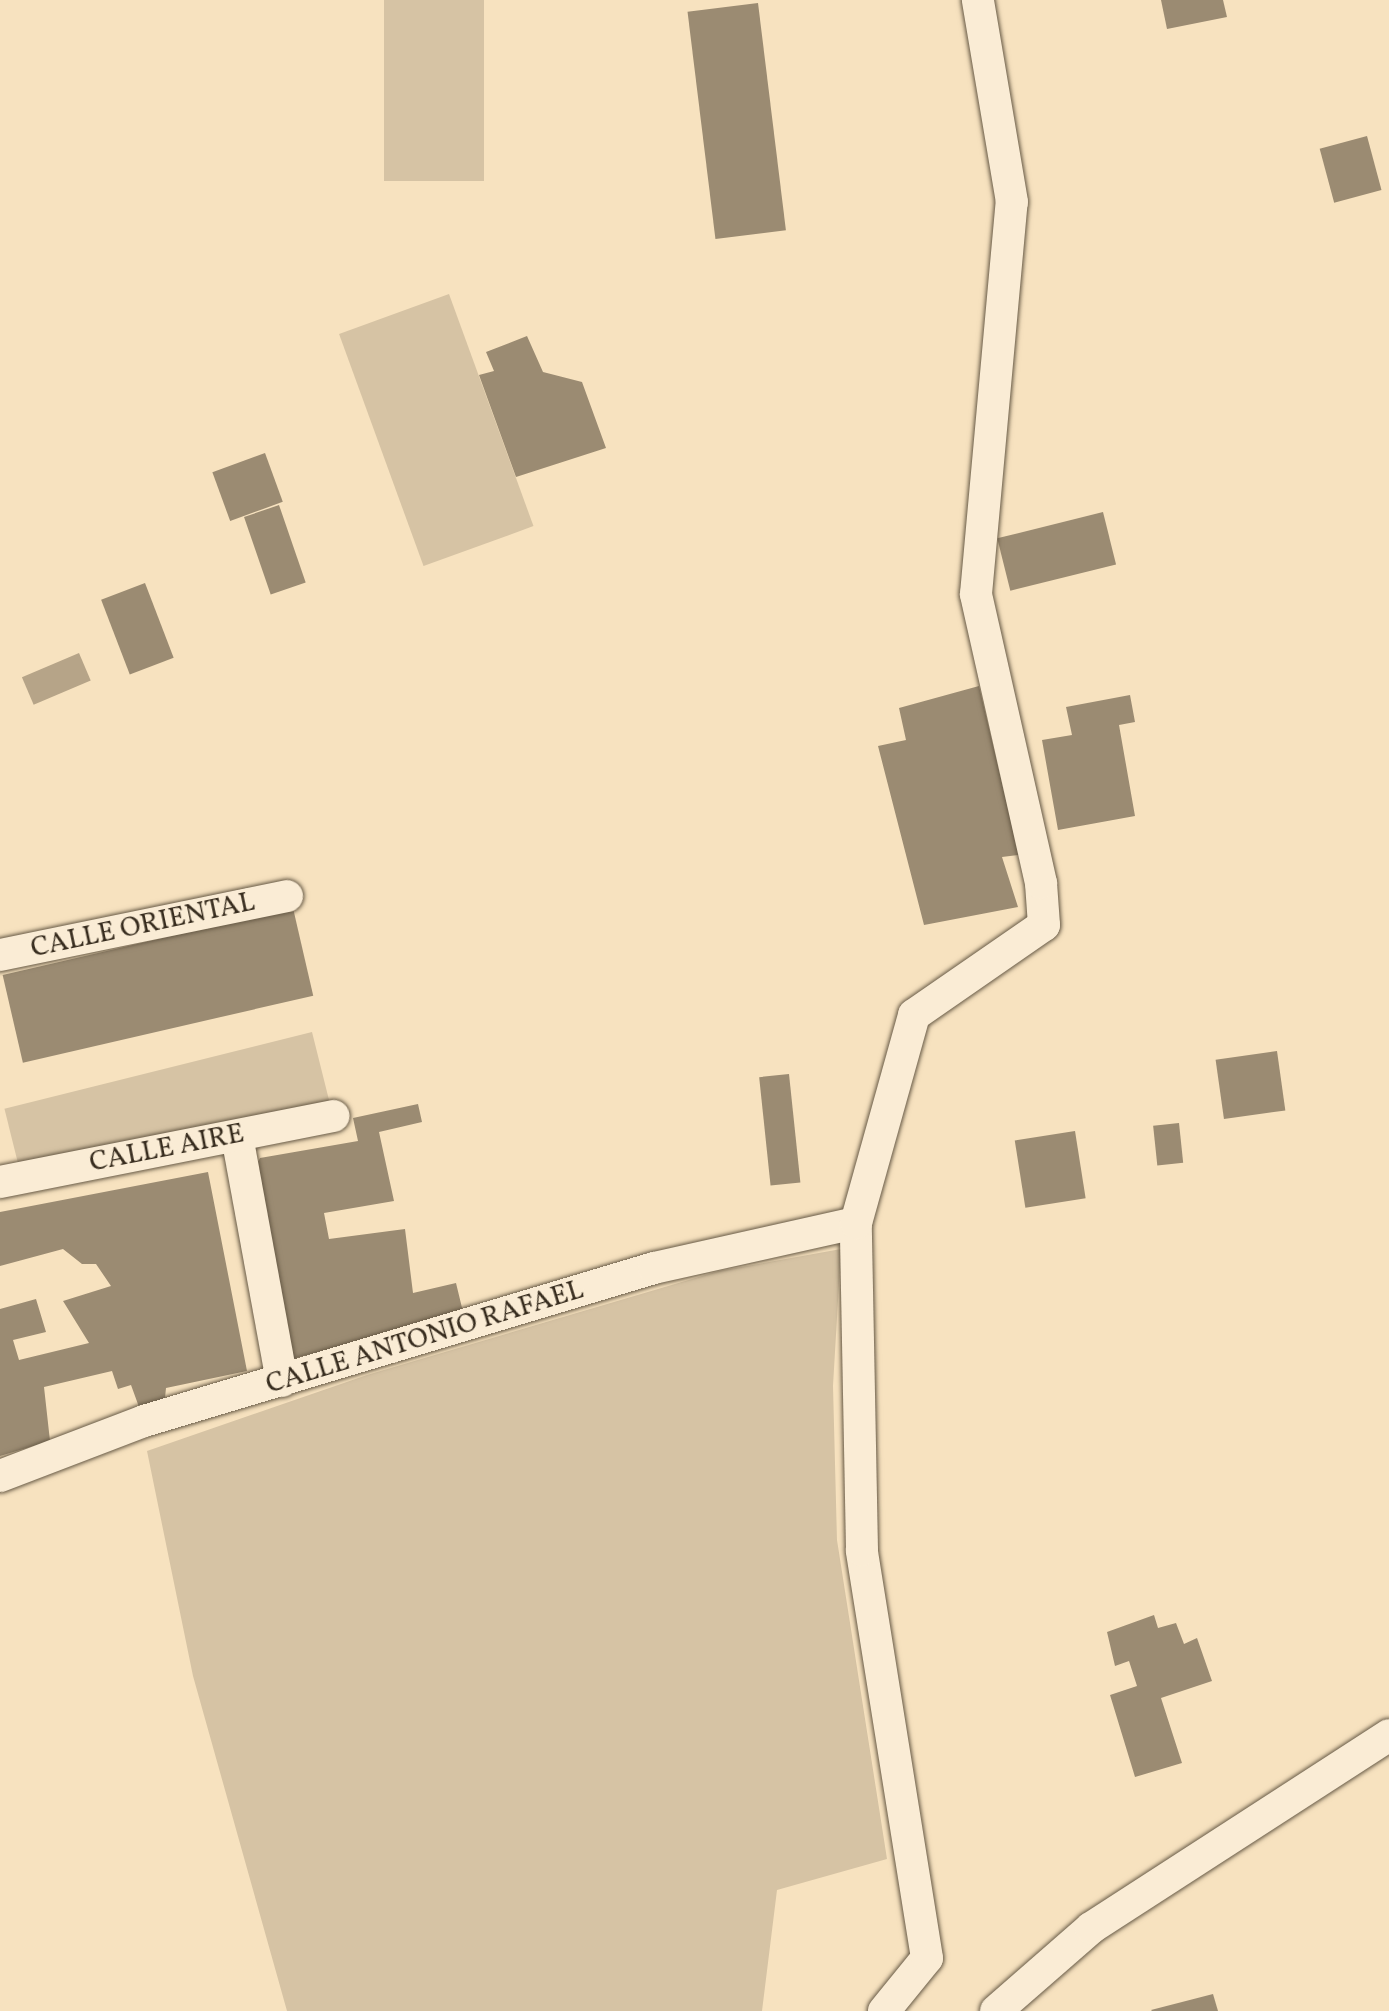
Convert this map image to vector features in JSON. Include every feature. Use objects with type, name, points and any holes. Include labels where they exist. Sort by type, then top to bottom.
[{"type":"street","points":[[884,2011],[927,1958],[862,1550],[856,1223],[914,1015],[1044,925],[1041,883],[976,594],[1012,202],[978,0]]},
{"type":"street","name":"CALLE ORIENTAL","points":[[0,955],[287,896]]},
{"type":"street","name":"CALLE AIRE","points":[[0,1182],[334,1116]]},
{"type":"street","points":[[237,1136],[282,1381]]},
{"type":"street","name":"CALLE ANTONIO RAFAEL","points":[[0,1476],[144,1421],[654,1268],[856,1223]]},
{"type":"street","points":[[996,2011],[1091,1928],[1389,1735]]},
{"type":"shaded area","points":[[384,0],[484,0],[484,181],[384,181]]},
{"type":"shaded area","points":[[449,294],[533,526],[424,566],[339,334]]},
{"type":"shaded area","points":[[79,653],[91,681],[34,705],[22,677]]},
{"type":"shaded area","points":[[312,1032],[329,1102],[22,1179],[4,1109]]},
{"type":"shaded area","points":[[841,1249],[833,1386],[837,1540],[887,1859],[777,1890],[762,2011],[287,2011],[193,1676],[147,1451],[367,1375],[719,1271]]},
{"type":"building","points":[[1161,0],[1223,0],[1227,17],[1167,29]]},
{"type":"building","points":[[758,3],[786,230],[715,239],[688,12]]},
{"type":"building","points":[[1367,136],[1381,190],[1334,203],[1320,149]]},
{"type":"building","points":[[527,336],[543,372],[582,382],[606,448],[516,477],[479,375],[494,371],[486,352]]},
{"type":"building","points":[[265,453],[283,502],[230,521],[212,472]]},
{"type":"building","points":[[279,505],[306,583],[271,595],[244,517]]},
{"type":"building","points":[[1103,512],[1116,564],[1010,591],[997,538]]},
{"type":"building","points":[[145,583],[174,658],[130,675],[101,600]]},
{"type":"building","points":[[979,686],[1019,855],[1002,857],[1018,907],[924,925],[878,746],[906,740],[899,708]]},
{"type":"building","points":[[1130,695],[1135,722],[1119,725],[1135,816],[1058,830],[1042,740],[1072,735],[1066,707]]},
{"type":"building","points":[[293,908],[313,996],[23,1063],[3,975]]},
{"type":"building","points":[[1277,1051],[1285,1110],[1224,1119],[1216,1060]]},
{"type":"building","points":[[789,1074],[800,1182],[771,1186],[759,1077]]},
{"type":"building","points":[[418,1104],[422,1122],[379,1132],[394,1201],[324,1213],[329,1239],[405,1229],[413,1293],[456,1283],[464,1316],[287,1360],[250,1177],[260,1158],[358,1141],[353,1118]]},
{"type":"building","points":[[1179,1123],[1183,1163],[1157,1165],[1153,1126]]},
{"type":"building","points":[[1075,1131],[1086,1198],[1025,1208],[1015,1141]]},
{"type":"building","points":[[208,1172],[247,1371],[166,1388],[165,1398],[139,1407],[131,1385],[118,1389],[112,1371],[44,1387],[50,1441],[0,1456],[0,1309],[36,1299],[46,1332],[13,1340],[19,1360],[89,1343],[63,1301],[111,1286],[96,1264],[82,1264],[63,1249],[0,1266],[0,1212]]},
{"type":"building","points":[[1154,1615],[1158,1628],[1176,1623],[1184,1644],[1197,1638],[1212,1681],[1161,1698],[1182,1763],[1135,1777],[1110,1695],[1137,1686],[1129,1661],[1115,1666],[1107,1632]]},
{"type":"building","points":[[1213,1994],[1218,2011],[1151,2010]]}]
